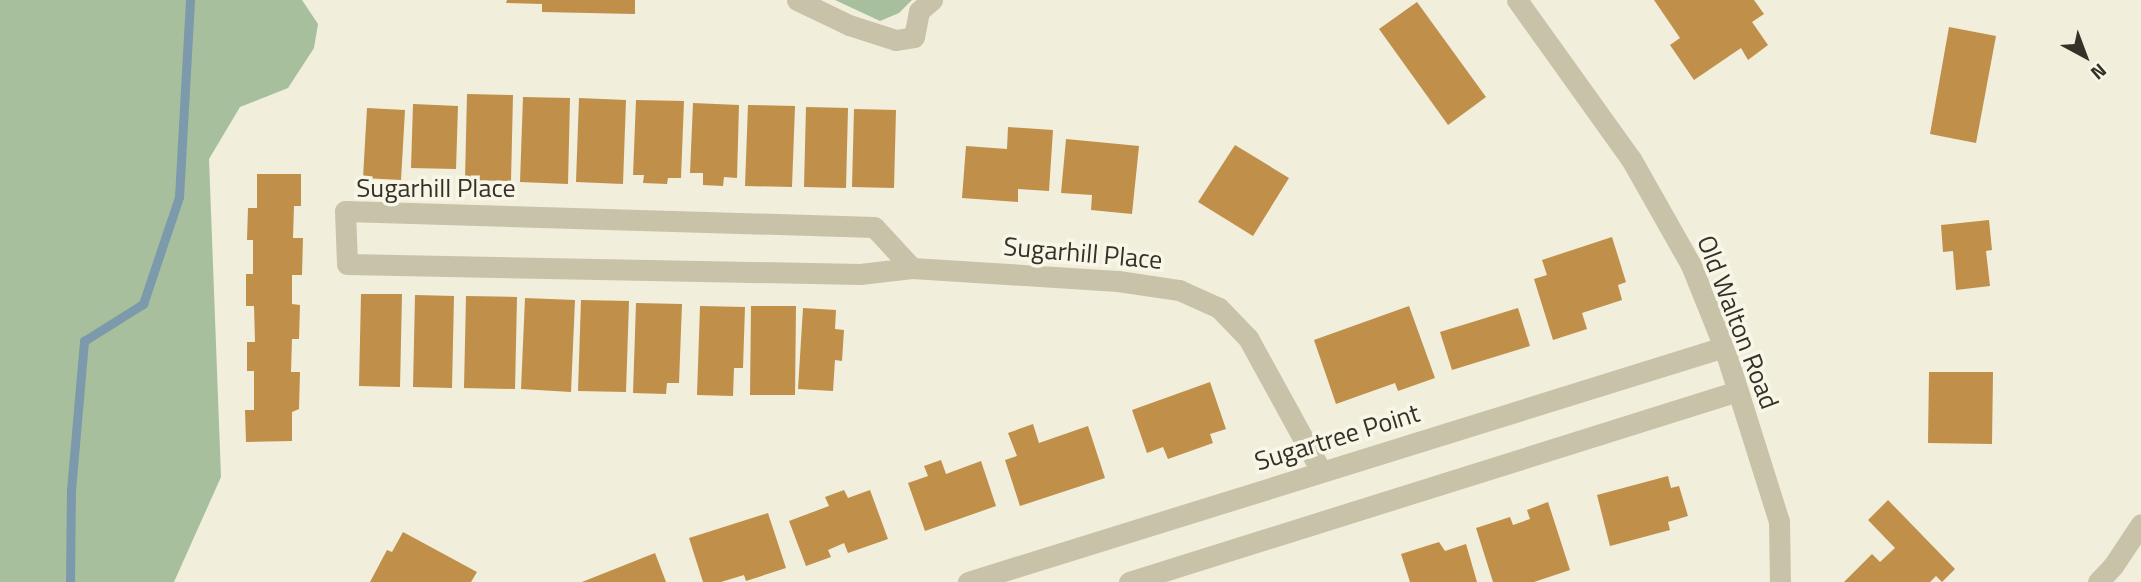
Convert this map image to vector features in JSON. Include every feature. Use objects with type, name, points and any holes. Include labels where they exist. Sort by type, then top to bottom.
[{"type":"street","points":[[797,0],[849,25],[896,40],[914,37],[919,11],[932,0]]},
{"type":"street","name":"Old Walton Road","points":[[1517,0],[1632,159],[1691,265],[1724,347],[1779,521],[1780,582]]},
{"type":"street","name":"Sugarhill Place","points":[[912,268],[874,227],[345,211],[347,264],[860,274],[912,268],[1118,281],[1179,290],[1219,308],[1248,338],[1321,471]]},
{"type":"street","name":"Sugartree Point","points":[[968,582],[1724,347]]},
{"type":"street","points":[[1129,582],[1738,391]]},
{"type":"street","points":[[2098,582],[2113,566],[2141,524]]},
{"type":"green space","points":[[0,0],[302,0],[318,24],[314,48],[288,88],[240,107],[209,159],[221,477],[174,582],[0,582]]},
{"type":"green space","points":[[835,0],[912,0],[899,13],[880,21]]},
{"type":"building","points":[[507,0],[635,0],[635,14],[542,12],[542,4],[506,3]]},
{"type":"building","points":[[1654,0],[1754,0],[1764,14],[1752,22],[1768,45],[1748,60],[1741,48],[1694,80],[1670,45],[1680,38]]},
{"type":"building","points":[[1417,2],[1486,97],[1448,125],[1379,29]]},
{"type":"building","points":[[1949,27],[1996,36],[1976,143],[1930,134]]},
{"type":"building","points":[[467,94],[513,95],[511,181],[465,180]]},
{"type":"building","points":[[523,97],[570,98],[568,184],[520,182]]},
{"type":"building","points":[[579,98],[626,100],[623,184],[576,182]]},
{"type":"building","points":[[636,100],[684,101],[681,178],[668,178],[667,184],[643,183],[644,175],[633,175]]},
{"type":"building","points":[[693,103],[739,105],[737,178],[724,177],[723,186],[703,185],[703,173],[690,173]]},
{"type":"building","points":[[413,104],[458,106],[456,169],[411,168]]},
{"type":"building","points":[[748,105],[795,106],[792,187],[745,186]]},
{"type":"building","points":[[806,107],[848,108],[846,188],[804,187]]},
{"type":"building","points":[[367,108],[405,110],[401,180],[363,178]]},
{"type":"building","points":[[854,109],[896,110],[894,188],[852,187]]},
{"type":"building","points":[[1008,127],[1053,130],[1049,191],[1018,189],[1018,202],[962,198],[966,146],[1007,149]]},
{"type":"building","points":[[1066,139],[1139,146],[1132,214],[1091,210],[1092,195],[1061,193]]},
{"type":"building","points":[[1235,145],[1289,178],[1253,236],[1198,202]]},
{"type":"building","points":[[257,174],[301,174],[301,206],[294,206],[293,238],[303,238],[302,275],[292,275],[292,304],[300,305],[299,339],[292,339],[291,372],[300,372],[299,409],[292,412],[292,441],[246,442],[245,410],[254,410],[254,371],[247,371],[247,342],[255,342],[254,306],[246,306],[246,274],[253,274],[253,240],[247,240],[248,208],[257,208]]},
{"type":"building","points":[[1989,220],[1992,250],[1986,251],[1990,286],[1956,290],[1953,251],[1943,252],[1941,225]]},
{"type":"building","points":[[1612,237],[1626,282],[1618,285],[1622,300],[1582,313],[1587,329],[1553,340],[1534,279],[1547,275],[1542,260]]},
{"type":"building","points":[[361,294],[402,294],[400,387],[359,386]]},
{"type":"building","points":[[415,295],[454,296],[452,388],[413,387]]},
{"type":"building","points":[[466,296],[517,297],[515,389],[464,388]]},
{"type":"building","points":[[525,298],[575,300],[571,392],[521,389]]},
{"type":"building","points":[[581,300],[629,301],[626,392],[578,391]]},
{"type":"building","points":[[636,303],[682,304],[679,383],[667,383],[666,394],[633,393]]},
{"type":"building","points":[[700,306],[745,307],[743,368],[734,368],[733,396],[697,395]]},
{"type":"building","points":[[751,306],[796,306],[795,395],[750,395]]},
{"type":"building","points":[[1409,306],[1435,378],[1398,391],[1395,383],[1336,404],[1314,340]]},
{"type":"building","points":[[803,308],[836,310],[835,329],[844,330],[842,361],[835,360],[833,391],[798,389]]},
{"type":"building","points":[[1518,308],[1530,346],[1452,370],[1440,332]]},
{"type":"building","points":[[1929,372],[1993,372],[1992,444],[1928,443]]},
{"type":"building","points":[[1210,382],[1226,429],[1210,434],[1213,443],[1168,459],[1163,447],[1147,453],[1132,410]]},
{"type":"building","points":[[1033,424],[1039,443],[1088,426],[1105,478],[1020,506],[1005,460],[1017,456],[1008,433]]},
{"type":"building","points":[[941,460],[946,474],[981,461],[996,506],[925,531],[908,483],[928,476],[924,466]]},
{"type":"building","points":[[1668,476],[1671,488],[1679,486],[1688,516],[1668,522],[1670,530],[1610,546],[1597,495]]},
{"type":"building","points":[[844,490],[848,498],[870,490],[888,539],[848,553],[844,543],[828,550],[831,557],[806,566],[789,521],[829,506],[825,497]]},
{"type":"building","points":[[1888,500],[1955,569],[1942,582],[1936,576],[1930,582],[1844,582],[1872,554],[1880,562],[1895,548],[1868,520]]},
{"type":"building","points":[[1548,502],[1570,570],[1534,582],[1493,582],[1476,528],[1510,517],[1513,525],[1530,519],[1527,510]]},
{"type":"building","points":[[768,513],[786,568],[746,581],[744,575],[721,582],[703,582],[689,538]]},
{"type":"building","points":[[403,532],[477,572],[471,582],[370,582],[387,550],[392,552]]},
{"type":"building","points":[[1439,542],[1445,551],[1466,544],[1477,582],[1410,582],[1401,554]]},
{"type":"building","points":[[655,553],[666,582],[582,582]]},
{"type":"waterway","points":[[70,582],[71,490],[84,341],[143,304],[179,197],[190,0]]}]
